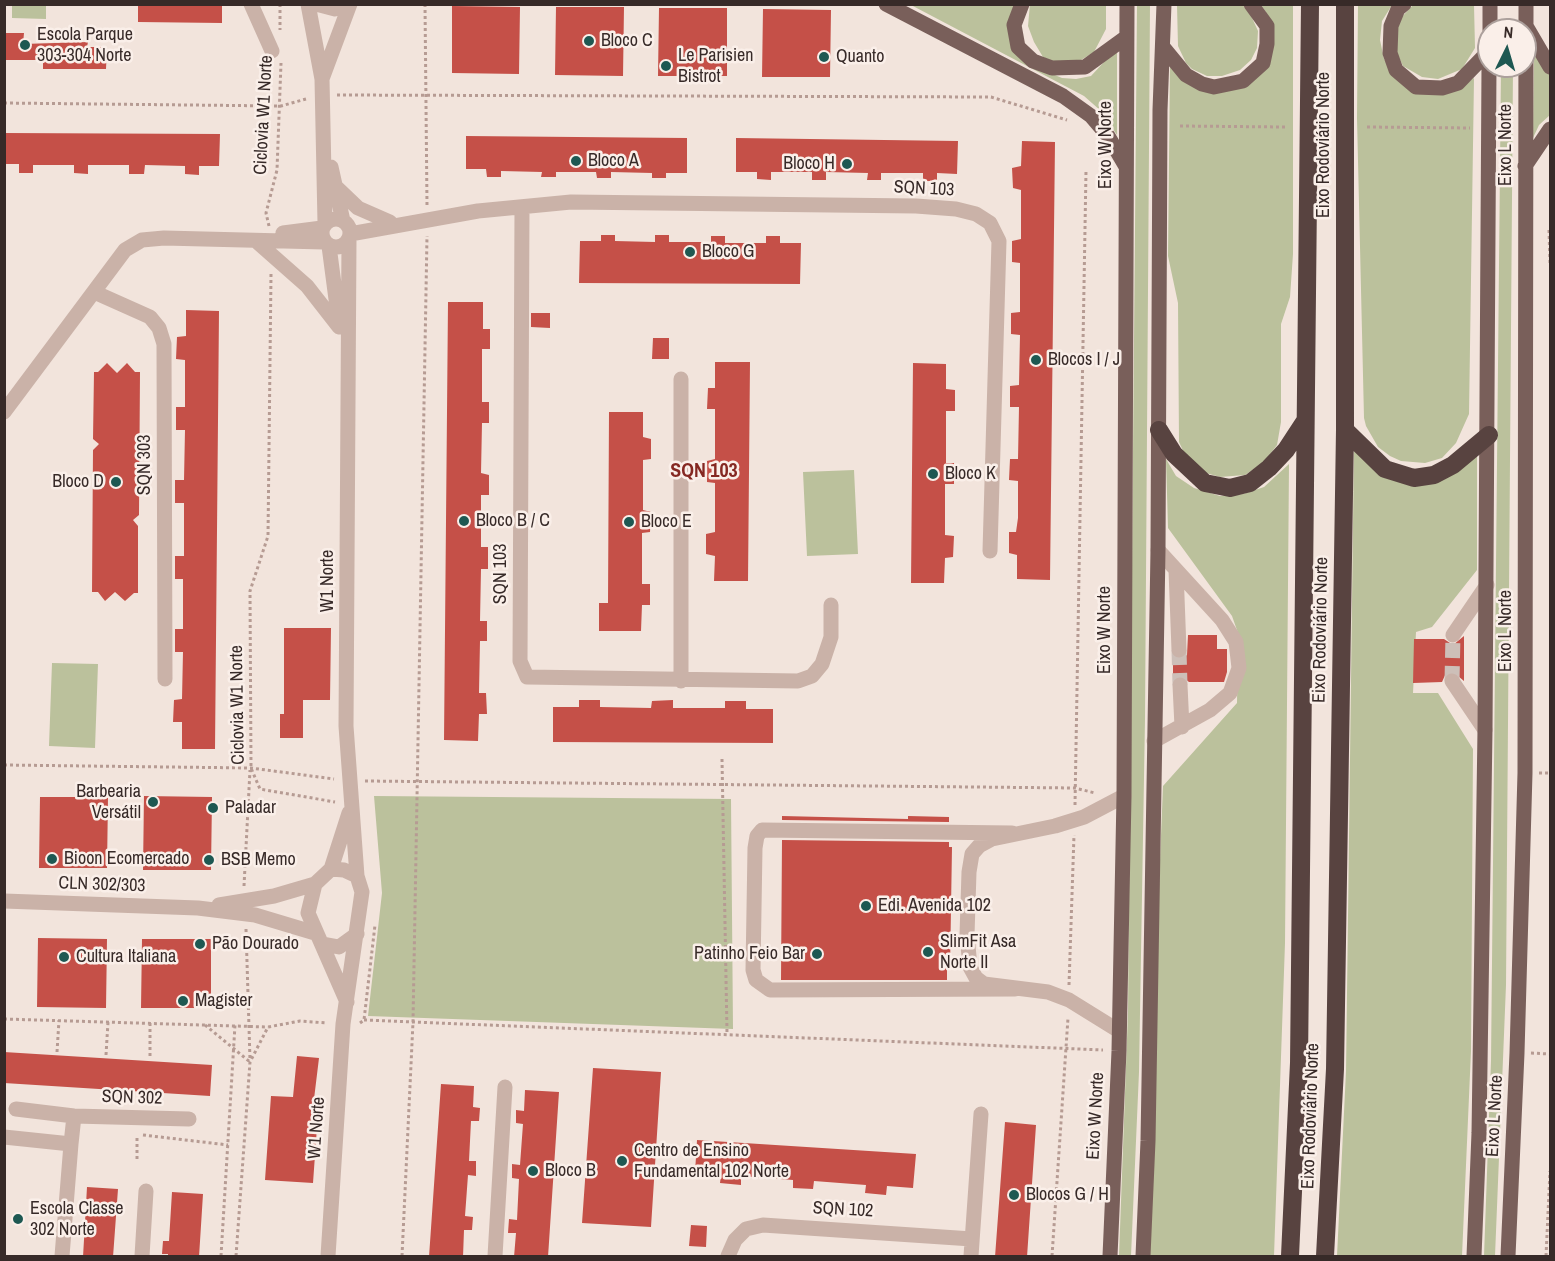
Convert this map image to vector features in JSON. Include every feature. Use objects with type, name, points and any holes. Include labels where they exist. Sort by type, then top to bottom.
[{"type":"highway","name":"Eixo Rodoviário Norte","points":[[1290,1257],[1299,1063],[1310,4]]},
{"type":"highway","name":"Eixo Rodoviário Norte","points":[[1325,1257],[1335,1069],[1345,430],[1345,4]]},
{"type":"highway","points":[[1159,430],[1174,454],[1205,483],[1230,488],[1250,483],[1269,468],[1286,450],[1305,421]]},
{"type":"highway","points":[[1345,430],[1385,469],[1414,477],[1434,475],[1453,465],[1489,435]]},
{"type":"main road","points":[[886,4],[1063,96],[1091,116],[1108,135],[1126,166]]},
{"type":"main road","points":[[1022,4],[1014,25],[1018,47],[1033,61],[1052,68],[1085,67],[1125,38]]},
{"type":"main road","name":"Eixo W Norte","points":[[1110,1257],[1119,1051],[1126,4]]},
{"type":"main road","points":[[1143,1257],[1148,1141],[1158,550],[1164,4]]},
{"type":"main road","points":[[1163,47],[1186,75],[1202,84],[1221,87],[1243,81],[1263,63],[1268,44],[1267,26],[1251,4]]},
{"type":"main road","points":[[1404,4],[1398,9],[1391,26],[1390,52],[1396,70],[1416,87],[1442,88],[1458,83],[1477,63]]},
{"type":"main road","points":[[1537,43],[1551,66]]},
{"type":"main road","name":"Eixo L Norte","points":[[1474,1257],[1479,1133],[1489,435],[1489,78]]},
{"type":"main road","name":"Eixo L Norte","points":[[1508,1257],[1517,1053],[1525,773],[1525,78]]},
{"type":"main road","points":[[1525,166],[1551,129]]},
{"type":"street","points":[[251,4],[278,51]]},
{"type":"street","name":"W1 Norte","points":[[308,4],[322,79],[325,141],[325,235],[339,327],[348,357]]},
{"type":"street","points":[[316,4],[335,9],[349,4]]},
{"type":"street","name":"W1 Norte","points":[[322,79],[349,4]]},
{"type":"street","name":"W1 Norte","points":[[325,141],[347,230],[346,726],[357,876]]},
{"type":"street","points":[[336,187],[358,208],[390,222]]},
{"type":"street","name":"SQN 103","points":[[347,230],[428,220],[478,210],[571,202],[916,206],[956,209],[976,214],[990,223],[999,240],[990,551]]},
{"type":"street","name":"SQN 103","points":[[522,207],[520,661],[527,677],[773,683],[798,681],[812,676],[822,664],[831,637],[831,605]]},
{"type":"street","points":[[236,239],[270,235],[325,235],[338,248],[347,230],[330,220],[325,235]]},
{"type":"street","name":"SQN 103","points":[[347,230],[390,222],[428,220]]},
{"type":"street","points":[[4,412],[125,250],[142,240],[164,238],[256,241],[325,235]]},
{"type":"street","points":[[256,241],[307,286],[339,327]]},
{"type":"street","name":"SQN 303","points":[[94,292],[150,317],[159,328],[164,344],[165,679]]},
{"type":"street","points":[[681,379],[681,681]]},
{"type":"street","points":[[1154,741],[1210,710],[1230,693],[1235,683],[1239,660],[1236,642],[1222,620],[1158,550]]},
{"type":"street","points":[[1176,570],[1179,650]]},
{"type":"street","points":[[1453,635],[1487,585]]},
{"type":"street","points":[[1452,681],[1485,730]]},
{"type":"street","points":[[1180,685],[1182,727]]},
{"type":"street","points":[[1119,1031],[1069,1000],[1048,992],[984,984],[976,978],[970,967],[967,935],[969,872],[972,854],[980,846],[992,838],[1074,820],[1120,798]]},
{"type":"street","name":"W1 Norte","points":[[331,870],[352,805]]},
{"type":"street","points":[[1012,833],[762,830],[757,836],[755,849],[753,970],[756,980],[770,990],[1015,989]]},
{"type":"street","points":[[319,938],[339,947],[357,934],[362,892],[357,876],[344,870],[331,870],[315,884],[308,913],[347,1003]]},
{"type":"street","name":"CLN 302/303","points":[[198,908],[274,896],[315,884]]},
{"type":"street","name":"CLN 302/303","points":[[4,901],[198,908],[255,915],[319,938]]},
{"type":"street","name":"W1 Norte","points":[[328,1257],[343,1024],[357,934]]},
{"type":"street","points":[[495,1257],[505,1087]]},
{"type":"street","name":"SQN 302","points":[[16,1109],[74,1116],[189,1119]]},
{"type":"street","points":[[971,1257],[981,1114]]},
{"type":"street","points":[[62,1257],[74,1116]]},
{"type":"street","points":[[4,1137],[72,1144]]},
{"type":"street","points":[[142,1257],[146,1191]]},
{"type":"street","name":"SQN 102","points":[[728,1257],[735,1240],[746,1229],[764,1225],[972,1239]]},
{"type":"path","name":"Ciclovia W1 Norte","points":[[270,235],[266,213],[278,170],[280,4]]},
{"type":"path","points":[[402,1257],[413,1022],[418,782],[428,220],[425,4]]},
{"type":"path","points":[[4,104],[280,106],[322,95],[991,97],[1076,123]]},
{"type":"path","points":[[1180,126],[1286,127]]},
{"type":"path","points":[[1367,128],[1470,128]]},
{"type":"path","points":[[1052,1257],[1069,1000],[1086,171]]},
{"type":"path","points":[[1549,230],[1551,263]]},
{"type":"path","name":"Ciclovia W1 Norte","points":[[273,255],[268,536],[250,591],[251,768],[260,789],[352,805]]},
{"type":"path","points":[[722,759],[727,1033]]},
{"type":"path","points":[[4,765],[251,768],[350,781],[1075,788],[1120,798]]},
{"type":"path","points":[[364,1020],[375,917]]},
{"type":"path","points":[[4,1019],[204,1023],[268,1027],[300,1021],[356,1026],[364,1020],[727,1033],[1119,1051]]},
{"type":"path","points":[[57,1052],[59,1020]]},
{"type":"path","points":[[106,1055],[108,1022]]},
{"type":"path","points":[[150,1022],[150,1056]]},
{"type":"path","points":[[204,1023],[250,1062]]},
{"type":"path","points":[[221,1257],[235,1025]]},
{"type":"path","points":[[236,1257],[250,1062],[268,1027]]},
{"type":"path","points":[[137,1135],[137,1159]]},
{"type":"path","points":[[1546,1257],[1551,1171]]},
{"type":"green space","points":[[1030,4],[1106,5],[1106,29],[1094,52],[1081,60],[1059,65],[1043,57],[1034,42],[1028,26]]},
{"type":"green space","points":[[1150,4],[1145,719],[1139,1072],[1131,1256],[1119,1256],[1128,1012],[1137,5]]},
{"type":"green space","points":[[12,5],[46,5],[46,19],[12,18]]},
{"type":"green space","points":[[911,5],[1018,5],[1010,29],[1050,73],[1062,78],[1076,79],[1091,76],[1117,48],[1117,135],[1101,111],[1084,96]]},
{"type":"green space","points":[[1177,5],[1242,5],[1248,9],[1258,31],[1257,48],[1251,60],[1240,70],[1222,76],[1207,76],[1192,69],[1186,63],[1178,46]]},
{"type":"green space","points":[[1261,5],[1293,5],[1293,254],[1290,297],[1281,324],[1281,422],[1277,445],[1264,462],[1245,475],[1220,477],[1206,473],[1187,459],[1179,442],[1178,303],[1168,256],[1170,65],[1197,87],[1260,71],[1266,12]]},
{"type":"green space","points":[[1358,5],[1392,5],[1382,21],[1380,40],[1384,59],[1398,79],[1467,83],[1474,78],[1469,414],[1456,443],[1442,458],[1425,463],[1401,461],[1390,456],[1378,447],[1364,418],[1357,118]]},
{"type":"green space","points":[[1413,5],[1474,5],[1475,48],[1462,69],[1438,79],[1422,77],[1403,66],[1395,49],[1398,21]]},
{"type":"green space","points":[[1537,56],[1550,72],[1550,115],[1539,125],[1533,138],[1534,78],[1537,78]]},
{"type":"green space","points":[[1501,78],[1513,78],[1506,985],[1495,1256],[1484,1256],[1491,1061]]},
{"type":"green space","points":[[1354,446],[1398,480],[1477,448],[1477,570],[1432,627],[1416,632],[1413,693],[1438,693],[1473,749],[1471,1051],[1462,1256],[1337,1256],[1346,1071]]},
{"type":"green space","points":[[1166,459],[1176,476],[1194,488],[1220,496],[1243,494],[1264,487],[1289,464],[1285,943],[1274,1256],[1144,1256],[1163,786],[1237,703],[1238,633],[1232,616],[1168,528]]},
{"type":"green space","points":[[854,470],[858,554],[807,556],[803,472]]},
{"type":"green space","points":[[52,663],[98,664],[95,748],[49,746]]},
{"type":"green space","points":[[374,796],[731,799],[733,1029],[368,1016],[382,893]]},
{"type":"building","points":[[138,4],[222,4],[222,23],[138,22]]},
{"type":"building","points":[[452,6],[520,7],[519,74],[452,73]]},
{"type":"building","name":"Bloco C","points":[[556,7],[624,7],[623,76],[555,75]]},
{"type":"building","points":[[659,8],[727,8],[727,76],[658,76]]},
{"type":"building","points":[[763,9],[831,10],[830,77],[762,77]]},
{"type":"building","points":[[4,33],[24,33],[23,44],[88,42],[87,47],[107,47],[106,69],[43,69],[43,60],[4,60]]},
{"type":"building","points":[[4,133],[220,134],[219,166],[199,166],[199,175],[185,174],[185,166],[145,165],[144,174],[129,174],[129,165],[88,165],[88,174],[74,173],[74,165],[33,165],[33,173],[19,173],[19,164],[4,164]]},
{"type":"building","name":"Bloco A","points":[[466,136],[687,138],[687,173],[666,173],[666,178],[652,178],[652,173],[611,172],[611,178],[597,178],[596,172],[556,172],[556,177],[541,177],[542,172],[501,171],[501,177],[487,177],[486,169],[466,169]]},
{"type":"building","name":"Bloco H","points":[[736,138],[958,141],[957,174],[937,173],[937,181],[923,181],[923,173],[881,173],[881,180],[867,180],[868,173],[826,172],[826,180],[812,180],[812,172],[771,172],[771,180],[757,179],[757,172],[736,172]]},
{"type":"building","name":"Blocos I / J","points":[[1022,141],[1055,142],[1050,580],[1017,579],[1017,555],[1009,553],[1009,532],[1016,532],[1018,518],[1018,481],[1009,480],[1010,459],[1018,459],[1019,407],[1010,407],[1010,386],[1019,385],[1020,335],[1011,334],[1011,313],[1020,312],[1020,263],[1012,262],[1012,241],[1021,239],[1021,190],[1013,188],[1012,168],[1021,166]]},
{"type":"building","name":"Bloco G","points":[[601,235],[615,235],[615,241],[655,242],[655,235],[669,235],[669,242],[711,242],[711,236],[725,236],[725,243],[766,243],[766,236],[780,236],[780,243],[801,243],[800,284],[579,283],[580,241],[601,241]]},
{"type":"building","name":"Bloco B / C","points":[[448,302],[483,302],[483,329],[490,329],[490,349],[482,349],[482,402],[489,402],[489,423],[482,423],[481,473],[489,475],[489,495],[481,495],[481,547],[488,547],[488,569],[481,569],[480,621],[487,621],[487,641],[480,641],[479,693],[486,693],[487,714],[479,714],[478,741],[444,740]]},
{"type":"building","points":[[186,310],[219,311],[215,749],[182,749],[182,722],[173,722],[174,700],[182,699],[183,652],[175,652],[175,629],[183,629],[183,579],[175,579],[175,556],[184,556],[184,503],[175,503],[175,480],[184,480],[185,430],[176,430],[176,407],[185,407],[185,360],[176,359],[177,337],[186,336]]},
{"type":"building","points":[[531,313],[550,313],[550,328],[531,327]]},
{"type":"building","points":[[653,338],[669,338],[669,359],[652,359]]},
{"type":"building","points":[[715,362],[750,362],[748,581],[714,581],[715,556],[706,554],[706,534],[715,532],[715,483],[707,482],[707,461],[715,459],[715,409],[707,409],[708,388],[715,388]]},
{"type":"building","name":"Bloco D","points":[[107,363],[117,373],[127,363],[135,372],[140,372],[139,515],[133,520],[138,526],[138,593],[134,593],[125,601],[115,592],[105,601],[98,592],[92,592],[93,450],[99,444],[93,439],[94,372],[98,372]]},
{"type":"building","name":"Bloco K","points":[[913,363],[946,364],[946,389],[955,390],[955,411],[946,411],[946,463],[954,463],[954,484],[945,484],[945,535],[954,536],[953,557],[945,558],[944,583],[911,583]]},
{"type":"building","name":"Bloco E","points":[[609,412],[643,412],[643,437],[651,439],[651,459],[643,460],[643,510],[651,512],[650,532],[642,533],[642,584],[650,584],[650,605],[642,605],[641,631],[599,631],[599,603],[608,603]]},
{"type":"building","points":[[284,628],[331,628],[330,700],[303,700],[303,738],[280,738],[280,714],[284,714]]},
{"type":"building","points":[[1188,635],[1217,635],[1217,649],[1227,649],[1227,672],[1224,682],[1189,682],[1180,675],[1173,679],[1173,657],[1180,660],[1187,655]]},
{"type":"building","points":[[1464,636],[1464,681],[1452,671],[1446,673],[1442,682],[1413,683],[1414,639],[1444,639],[1453,645]]},
{"type":"building","points":[[579,700],[600,700],[600,707],[651,708],[652,701],[673,700],[673,708],[725,708],[725,701],[746,701],[746,709],[773,709],[773,743],[553,742],[553,707],[579,707]]},
{"type":"building","points":[[144,796],[212,797],[211,870],[143,870]]},
{"type":"building","points":[[40,797],[108,797],[107,868],[39,868]]},
{"type":"building","points":[[782,816],[908,819],[908,816],[949,817],[949,822],[782,820]]},
{"type":"building","name":"Edi. Avenida 102","points":[[782,840],[949,842],[949,847],[952,847],[950,970],[947,969],[947,980],[781,980]]},
{"type":"building","points":[[38,938],[107,939],[106,1008],[37,1007]]},
{"type":"building","points":[[142,939],[211,939],[211,1008],[141,1008]]},
{"type":"building","points":[[4,1052],[212,1065],[210,1096],[4,1083]]},
{"type":"building","points":[[297,1056],[319,1058],[314,1099],[319,1099],[313,1183],[265,1180],[271,1096],[293,1097]]},
{"type":"building","name":"Centro de Ensino Fundamental 102 Norte","points":[[593,1068],[661,1072],[651,1227],[582,1223]]},
{"type":"building","points":[[441,1084],[474,1086],[473,1107],[480,1108],[479,1121],[471,1121],[469,1161],[476,1161],[476,1176],[468,1175],[465,1216],[473,1217],[472,1230],[464,1230],[463,1257],[429,1257]]},
{"type":"building","name":"Bloco B","points":[[525,1090],[559,1092],[548,1257],[514,1257],[516,1233],[508,1233],[509,1219],[517,1220],[519,1179],[512,1178],[512,1164],[520,1165],[523,1124],[516,1123],[516,1110],[524,1111]]},
{"type":"building","name":"Blocos G / H","points":[[1005,1122],[1036,1125],[1027,1257],[995,1257]]},
{"type":"building","points":[[697,1140],[916,1154],[913,1188],[887,1186],[886,1195],[865,1193],[866,1185],[814,1181],[813,1189],[793,1188],[793,1180],[741,1176],[741,1185],[720,1183],[721,1175],[695,1173]]},
{"type":"building","points":[[87,1187],[118,1189],[113,1257],[83,1257]]},
{"type":"building","points":[[172,1192],[203,1194],[199,1257],[168,1257],[168,1254],[162,1254],[163,1241],[169,1241]]},
{"type":"building","points":[[691,1225],[707,1226],[706,1247],[689,1246]]},
{"type":"tunnel","points":[[1452,681],[1453,635]]},
{"type":"tunnel","points":[[1179,650],[1180,685]]},
{"type":"place","name":"Bloco C","points":[[589,41]]},
{"type":"place","name":"Escola Parque 303-304 Norte","points":[[25,45]]},
{"type":"place","name":"Quanto","points":[[824,57]]},
{"type":"place","name":"Le Parisien Bistrot","points":[[666,66]]},
{"type":"place","name":"Bloco A","points":[[576,161]]},
{"type":"place","name":"Bloco H","points":[[847,164]]},
{"type":"place","name":"Bloco G","points":[[690,252]]},
{"type":"place","name":"Blocos I / J","points":[[1036,360]]},
{"type":"place","name":"Bloco K","points":[[933,474]]},
{"type":"place","name":"Bloco D","points":[[116,482]]},
{"type":"place","name":"Bloco B / C","points":[[464,521]]},
{"type":"place","name":"Bloco E","points":[[629,522]]},
{"type":"place","name":"Barbearia Versátil","points":[[153,802]]},
{"type":"place","name":"Paladar","points":[[213,808]]},
{"type":"place","name":"Bioon Ecomercado","points":[[52,859]]},
{"type":"place","name":"BSB Memo","points":[[209,860]]},
{"type":"place","name":"Edi. Avenida 102","points":[[866,906]]},
{"type":"place","name":"Pão Dourado","points":[[200,944]]},
{"type":"place","name":"SlimFit Asa Norte II","points":[[928,952]]},
{"type":"place","name":"Patinho Feio Bar","points":[[817,954]]},
{"type":"place","name":"Cultura Italiana","points":[[64,957]]},
{"type":"place","name":"Magister","points":[[183,1001]]},
{"type":"place","name":"Centro de Ensino Fundamental 102 Norte","points":[[622,1161]]},
{"type":"place","name":"Bloco B","points":[[533,1171]]},
{"type":"place","name":"Blocos G / H","points":[[1014,1195]]},
{"type":"place","name":"Escola Classe 302 Norte","points":[[18,1219]]},
{"type":"district","name":"SQN 103","points":[[704,472]]}]
